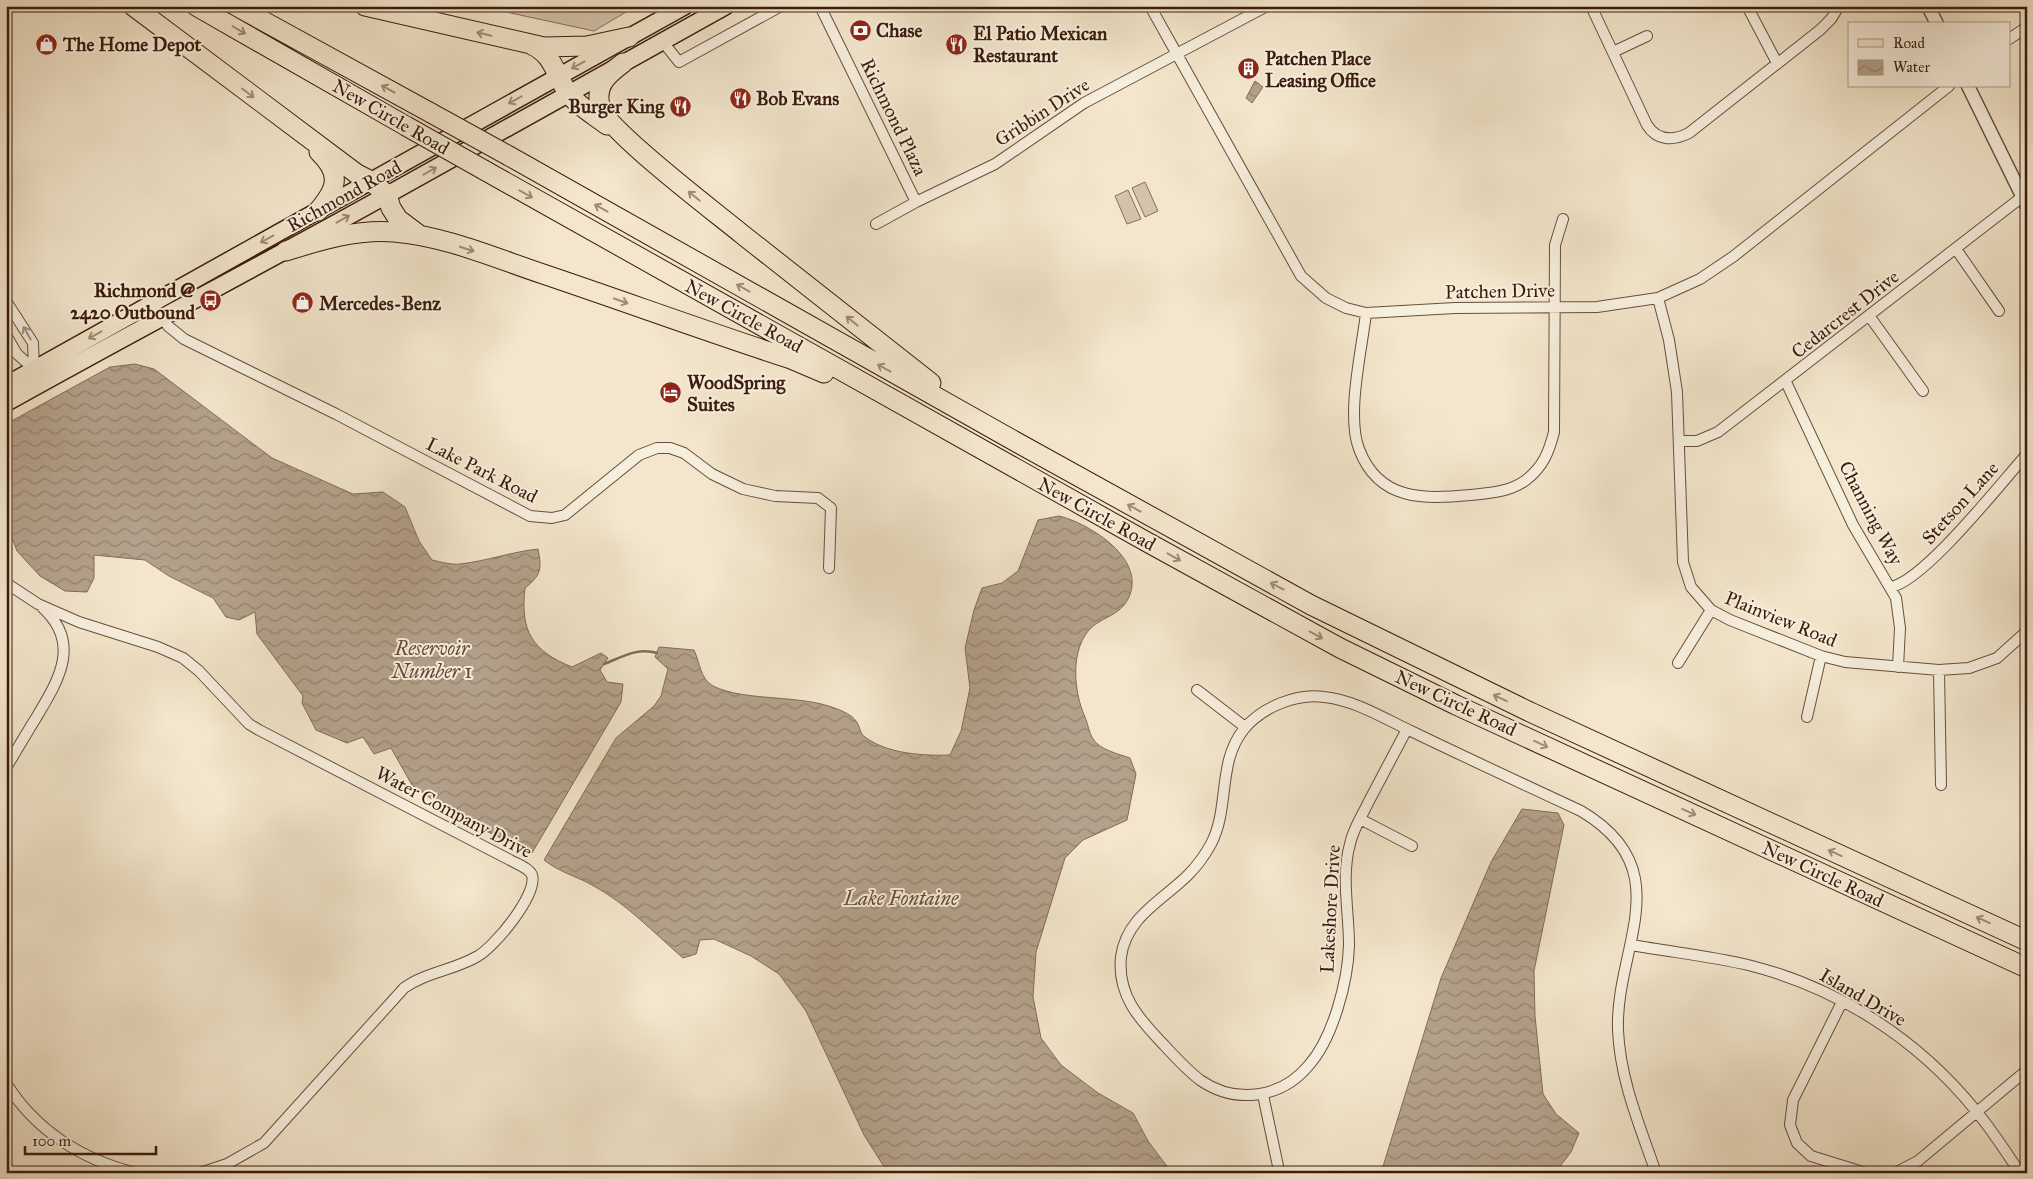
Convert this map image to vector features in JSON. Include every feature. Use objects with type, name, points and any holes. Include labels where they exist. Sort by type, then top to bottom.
[{"type":"highway","points":[[133,6],[284,121],[357,174],[371,181],[387,195],[391,208],[398,220],[420,236]]},
{"type":"highway","name":"New Circle Road","points":[[196,6],[484,170],[1340,648],[1465,709],[2027,968]]},
{"type":"highway","name":"New Circle Road","points":[[236,6],[509,156],[1209,550],[1396,649],[2027,941]]},
{"type":"highway","points":[[365,6],[531,45],[587,46],[629,37]]},
{"type":"highway","points":[[531,45],[545,53],[554,65],[558,77],[569,93],[647,157],[936,387],[1018,443]]},
{"type":"highway","points":[[623,63],[602,82],[600,107],[607,118],[647,157]]},
{"type":"highway","points":[[284,121],[322,155],[332,169],[335,187],[331,196],[318,211]]},
{"type":"highway","points":[[286,251],[327,238],[362,232],[395,232],[420,236],[506,262],[791,359],[856,388],[994,456]]},
{"type":"main road","name":"Richmond Road","points":[[6,403],[37,376],[157,310],[318,211],[685,6]]},
{"type":"main road","name":"Richmond Road","points":[[157,310],[286,251],[726,6]]},
{"type":"main road","name":"Richmond Road","points":[[6,385],[37,376]]},
{"type":"street","points":[[663,42],[679,62],[781,6]]},
{"type":"street","name":"Richmond Plaza","points":[[820,6],[916,202],[876,224]]},
{"type":"street","name":"Patchen Drive","points":[[1150,6],[1301,276],[1326,298],[1346,308],[1366,313],[1455,308],[1610,306],[1658,298],[1700,279],[1734,256],[1946,88]]},
{"type":"street","name":"Gribbin Drive","points":[[916,202],[995,164],[1064,115],[1267,6]]},
{"type":"street","points":[[1591,6],[1647,124],[1658,136],[1676,139],[1689,133],[1820,30],[1831,19],[1839,6]]},
{"type":"street","points":[[1747,6],[1777,62]]},
{"type":"street","points":[[1928,6],[1936,22]]},
{"type":"street","points":[[2010,38],[2027,27]]},
{"type":"street","points":[[1613,52],[1647,36]]},
{"type":"street","points":[[1969,88],[2024,202]]},
{"type":"street","name":"Cedarcrest Drive","points":[[1680,441],[1697,441],[1718,432],[1786,382],[1956,249],[2024,202]]},
{"type":"street","points":[[1366,313],[1354,412],[1354,431],[1359,449],[1368,466],[1382,481],[1407,494],[1432,499],[1506,490],[1524,482],[1542,465],[1549,453],[1554,432],[1555,246],[1563,218]]},
{"type":"street","points":[[1956,249],[1999,311]]},
{"type":"street","name":"Plainview Road","points":[[1658,298],[1673,359],[1680,441],[1684,562],[1691,586],[1711,610],[1730,620],[1821,656],[1846,662],[1939,670],[1969,668],[1987,663],[2006,652],[2027,631]]},
{"type":"street","points":[[6,301],[33,343],[37,376]]},
{"type":"street","name":"Lake Park Road","points":[[157,310],[168,326],[184,339],[336,414],[530,516],[552,518],[565,514],[639,455],[657,448],[670,448],[684,453],[719,478],[743,489],[775,496],[818,498],[831,508],[829,568]]},
{"type":"street","points":[[1870,317],[1923,391]]},
{"type":"street","points":[[6,334],[17,354],[37,376]]},
{"type":"street","name":"Channing Way","points":[[1786,382],[1853,525],[1891,587],[1900,620],[1898,667]]},
{"type":"street","name":"Stetson Lane","points":[[1891,587],[1906,582],[1931,561],[2027,454]]},
{"type":"street","name":"Water Company Drive","points":[[6,583],[38,604],[79,622],[158,647],[183,658],[199,671],[254,726],[510,860],[528,870],[532,877],[530,892],[523,905],[483,953],[422,978],[404,988],[264,1143],[227,1164],[200,1173]]},
{"type":"street","name":"Water Company Drive","points":[[6,768],[56,685],[63,664],[62,639],[58,628],[54,620],[38,604]]},
{"type":"street","points":[[1678,663],[1711,610]]},
{"type":"street","points":[[1807,717],[1821,656]]},
{"type":"street","points":[[1939,670],[1942,785]]},
{"type":"street","points":[[1197,690],[1245,727]]},
{"type":"street","name":"Lakeshore Drive","points":[[1407,729],[1352,837],[1346,878],[1348,962],[1338,1005],[1322,1046],[1310,1064],[1290,1082],[1263,1095],[1232,1094],[1211,1087],[1195,1076],[1140,1020],[1131,1007],[1124,994],[1120,969],[1125,942],[1133,924],[1188,875],[1212,841],[1220,816],[1229,759],[1245,727],[1255,718],[1280,704],[1296,698],[1322,696],[1350,703],[1407,729],[1581,812],[1606,829],[1628,860],[1635,880],[1637,913],[1619,1014],[1619,1048],[1625,1080],[1656,1173]]},
{"type":"street","points":[[1360,819],[1412,846]]},
{"type":"street","name":"Island Drive","points":[[1632,945],[1748,965],[1809,985],[1872,1018],[1902,1039],[1944,1076],[1977,1112],[2020,1173]]},
{"type":"street","points":[[1842,1002],[1793,1100],[1790,1108],[1790,1125],[1797,1143],[1811,1156],[1866,1173]]},
{"type":"street","points":[[1895,1173],[1918,1161],[2027,1070]]},
{"type":"street","points":[[6,1083],[26,1110],[65,1144],[102,1163],[136,1173]]},
{"type":"street","points":[[1263,1095],[1278,1166]]},
{"type":"shaded area","points":[[512,6],[623,6],[626,12],[594,31],[506,12]]},
{"type":"shaded area","points":[[1145,182],[1158,211],[1145,217],[1132,188]]},
{"type":"shaded area","points":[[1128,190],[1141,219],[1127,224],[1115,196]]},
{"type":"water","points":[[1255,81],[1263,87],[1252,103],[1246,98]]},
{"type":"water","name":"Reservoir Number 1","points":[[135,364],[154,369],[272,458],[353,494],[383,492],[405,507],[419,541],[432,560],[460,564],[538,549],[539,572],[525,588],[525,616],[527,628],[532,638],[547,654],[572,667],[601,653],[608,658],[600,670],[607,682],[623,684],[621,702],[532,853],[457,817],[412,785],[391,748],[374,754],[363,737],[347,743],[316,730],[302,703],[303,696],[257,634],[255,612],[239,620],[226,617],[213,598],[169,576],[145,560],[94,555],[94,578],[87,592],[65,591],[40,576],[17,551],[6,521],[6,424],[110,367]]},
{"type":"water","name":"Lake Fontaine","points":[[1059,516],[1072,520],[1100,535],[1123,558],[1130,571],[1132,585],[1125,604],[1121,609],[1092,627],[1085,636],[1077,658],[1076,684],[1081,707],[1093,739],[1105,749],[1130,758],[1136,774],[1127,820],[1083,840],[1065,858],[1036,952],[1033,997],[1041,1038],[1061,1065],[1098,1093],[1133,1113],[1148,1141],[1172,1173],[888,1173],[864,1135],[806,1011],[779,974],[751,956],[714,939],[700,940],[696,954],[683,958],[616,900],[544,860],[616,738],[654,706],[661,696],[668,669],[655,657],[659,647],[694,650],[705,679],[713,686],[726,691],[823,704],[855,719],[863,736],[874,743],[906,753],[950,755],[961,731],[970,688],[965,648],[974,610],[982,588],[1002,583],[1018,571],[1038,520]]},
{"type":"water","points":[[1522,809],[1558,813],[1564,825],[1534,971],[1535,1016],[1543,1094],[1556,1114],[1579,1133],[1571,1152],[1555,1173],[1381,1173],[1441,978],[1491,862]]},
{"type":"waterway","points":[[604,664],[637,652],[650,651],[657,653]]},
{"type":"place","name":"Chase","points":[[860,30]]},
{"type":"place","name":"The Home Depot","points":[[47,44]]},
{"type":"place","name":"El Patio Mexican Restaurant","points":[[957,44]]},
{"type":"place","name":"Patchen Place Leasing Office","points":[[1249,69]]},
{"type":"place","name":"Bob Evans","points":[[740,98]]},
{"type":"place","name":"Burger King","points":[[680,106]]},
{"type":"place","name":"Richmond @ 2420 Outbound","points":[[211,301]]},
{"type":"place","name":"Mercedes-Benz","points":[[303,303]]},
{"type":"place","name":"WoodSpring Suites","points":[[671,393]]}]
